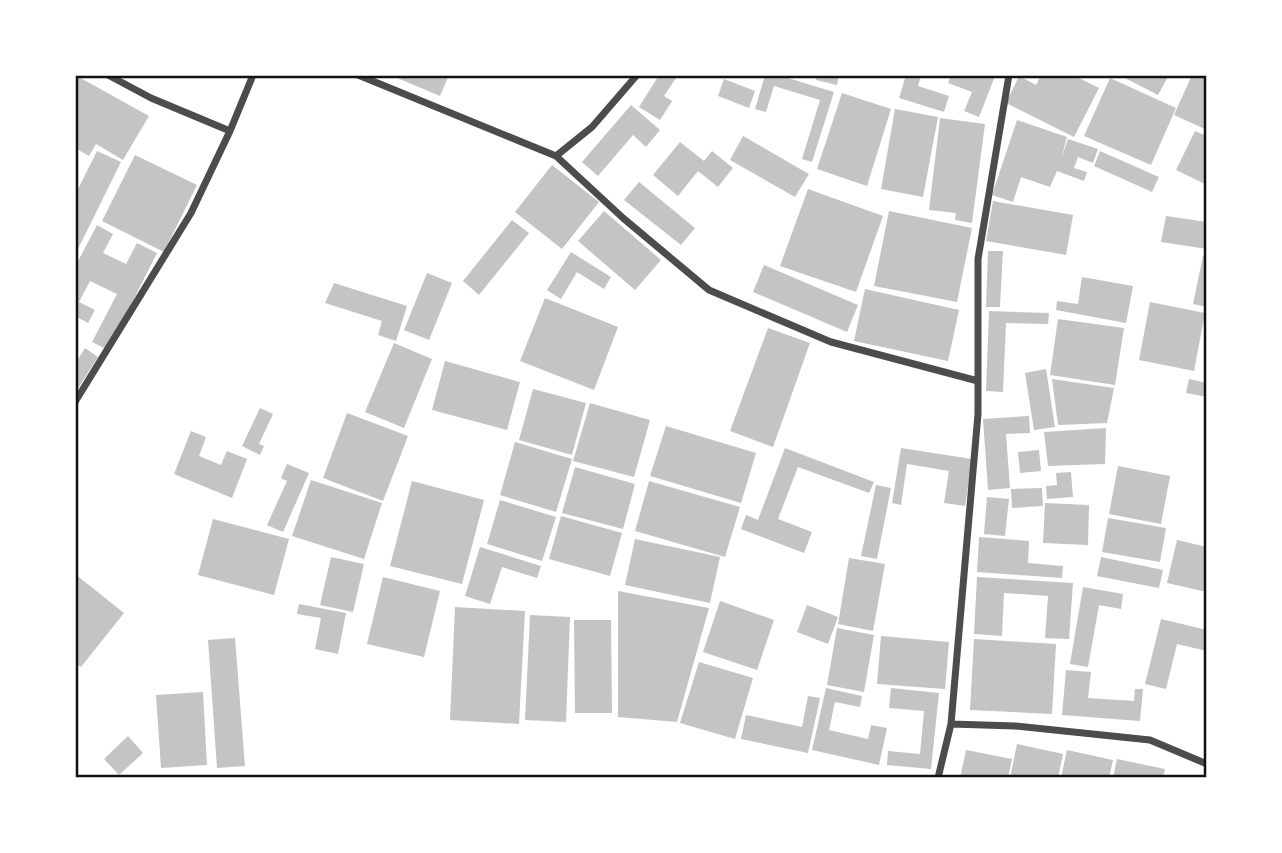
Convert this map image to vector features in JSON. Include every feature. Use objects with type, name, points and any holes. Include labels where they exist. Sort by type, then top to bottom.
[{"type":"street","points":[[108,75],[152,98],[230,131]]},
{"type":"street","points":[[75,402],[191,213],[253,75]]},
{"type":"street","points":[[358,75],[556,156],[623,218],[709,290],[831,342],[978,381]]},
{"type":"street","points":[[556,156],[592,127],[637,75]]},
{"type":"street","points":[[937,778],[951,724],[978,414],[978,259],[1009,75]]},
{"type":"street","points":[[951,724],[1014,726],[1150,740],[1207,764]]},
{"type":"building","points":[[75,75],[149,116],[123,160],[96,144],[89,156],[75,148]]},
{"type":"building","points":[[390,75],[449,75],[440,96]]},
{"type":"building","points":[[659,75],[678,75],[664,96],[672,101],[660,120],[639,107]]},
{"type":"building","points":[[765,75],[778,75],[834,92],[812,162],[802,159],[820,100],[774,86],[766,112],[755,109]]},
{"type":"building","points":[[817,75],[839,75],[837,85],[816,80]]},
{"type":"building","points":[[906,75],[921,75],[918,86],[949,96],[944,112],[899,98]]},
{"type":"building","points":[[951,75],[995,76],[979,117],[964,111],[972,92],[948,83]]},
{"type":"building","points":[[1041,75],[1073,75],[1099,88],[1074,137],[1006,103],[1019,76],[1036,85]]},
{"type":"building","points":[[1119,75],[1169,75],[1158,95]]},
{"type":"building","points":[[1192,75],[1207,75],[1207,130],[1174,115]]},
{"type":"building","points":[[1110,78],[1176,108],[1151,165],[1084,136]]},
{"type":"building","points":[[724,79],[755,91],[749,108],[718,96]]},
{"type":"building","points":[[842,93],[891,109],[867,186],[817,169]]},
{"type":"building","points":[[631,105],[660,130],[646,147],[633,135],[598,176],[582,162]]},
{"type":"building","points":[[895,109],[938,117],[923,197],[881,189]]},
{"type":"building","points":[[940,118],[985,124],[972,223],[955,220],[956,213],[929,210]]},
{"type":"building","points":[[1017,120],[1067,137],[1061,159],[1068,139],[1098,149],[1093,163],[1078,157],[1074,168],[1087,172],[1084,181],[1057,171],[1050,187],[1021,177],[1013,202],[992,195]]},
{"type":"building","points":[[1195,131],[1207,136],[1207,185],[1176,170]]},
{"type":"building","points":[[743,136],[809,174],[795,197],[730,160]]},
{"type":"building","points":[[680,142],[704,161],[712,151],[733,168],[718,187],[698,171],[678,196],[653,175]]},
{"type":"building","points":[[97,151],[121,162],[75,255],[75,195]]},
{"type":"building","points":[[1100,151],[1159,177],[1152,192],[1094,166]]},
{"type":"building","points":[[135,155],[197,185],[164,252],[102,221]]},
{"type":"building","points":[[552,165],[599,202],[562,249],[515,212]]},
{"type":"building","points":[[639,182],[695,228],[681,245],[624,200]]},
{"type":"building","points":[[808,189],[883,216],[856,292],[780,266]]},
{"type":"building","points":[[993,201],[1073,215],[1066,255],[986,241]]},
{"type":"building","points":[[604,211],[661,260],[635,290],[578,241]]},
{"type":"building","points":[[889,211],[972,228],[957,302],[874,286]]},
{"type":"building","points":[[1166,216],[1207,222],[1207,249],[1161,242]]},
{"type":"building","points":[[512,220],[529,233],[479,295],[463,281]]},
{"type":"building","points":[[97,225],[113,234],[103,253],[126,264],[137,243],[157,253],[108,350],[92,342],[117,294],[90,281],[79,302],[95,310],[88,323],[75,316],[75,267]]},
{"type":"building","points":[[988,251],[1003,251],[1000,307],[986,307]]},
{"type":"building","points":[[571,252],[611,277],[604,289],[577,272],[561,299],[547,290]]},
{"type":"building","points":[[1203,256],[1207,257],[1207,307],[1193,304]]},
{"type":"building","points":[[764,265],[858,305],[847,332],[753,292]]},
{"type":"building","points":[[427,273],[452,283],[429,340],[404,330]]},
{"type":"building","points":[[1082,277],[1133,286],[1126,323],[1056,310],[1057,301],[1078,304]]},
{"type":"building","points":[[334,283],[407,306],[396,341],[378,335],[382,321],[325,303]]},
{"type":"building","points":[[865,289],[959,310],[948,361],[854,341]]},
{"type":"building","points":[[545,298],[618,327],[594,390],[520,361]]},
{"type":"building","points":[[1150,302],[1205,313],[1194,371],[1139,360]]},
{"type":"building","points":[[989,311],[1049,313],[1048,324],[1006,323],[1003,392],[986,391]]},
{"type":"building","points":[[1058,319],[1124,328],[1115,385],[1050,375]]},
{"type":"building","points":[[768,328],[810,343],[773,447],[730,431]]},
{"type":"building","points":[[394,343],[432,359],[404,428],[365,412]]},
{"type":"building","points":[[85,348],[98,357],[75,393],[75,360],[77,361]]},
{"type":"building","points":[[445,361],[520,382],[507,430],[432,410]]},
{"type":"building","points":[[1046,369],[1055,427],[1034,430],[1025,373]]},
{"type":"building","points":[[1052,379],[1114,388],[1107,423],[1058,425]]},
{"type":"building","points":[[1189,379],[1207,383],[1207,397],[1186,393]]},
{"type":"building","points":[[533,389],[586,403],[572,455],[519,440]]},
{"type":"building","points":[[590,403],[650,420],[634,477],[573,461]]},
{"type":"building","points":[[260,408],[273,414],[259,444],[264,446],[260,455],[242,446]]},
{"type":"building","points":[[347,413],[408,436],[383,501],[323,478]]},
{"type":"building","points":[[1029,416],[1030,433],[1006,434],[1010,488],[988,490],[983,419]]},
{"type":"building","points":[[666,426],[756,453],[741,503],[650,476]]},
{"type":"building","points":[[1106,428],[1105,464],[1048,466],[1044,432]]},
{"type":"building","points":[[191,431],[206,437],[199,456],[221,465],[227,451],[247,459],[232,498],[174,474]]},
{"type":"building","points":[[515,442],[572,459],[556,512],[500,495]]},
{"type":"building","points":[[785,448],[874,482],[869,493],[798,467],[778,519],[812,532],[804,553],[741,529],[746,515],[758,520]]},
{"type":"building","points":[[901,448],[972,459],[965,506],[944,503],[949,471],[907,464],[901,505],[892,503]]},
{"type":"building","points":[[1039,450],[1041,471],[1020,473],[1018,452]]},
{"type":"building","points":[[287,464],[309,473],[283,532],[267,525],[287,481],[281,478]]},
{"type":"building","points":[[1118,466],[1170,476],[1161,524],[1109,514]]},
{"type":"building","points":[[575,467],[635,484],[623,529],[562,513]]},
{"type":"building","points":[[1071,472],[1073,497],[1047,499],[1046,486],[1057,485],[1056,473]]},
{"type":"building","points":[[311,480],[382,503],[364,559],[292,536]]},
{"type":"building","points":[[412,481],[484,500],[462,584],[390,566]]},
{"type":"building","points":[[649,481],[740,507],[725,557],[635,531]]},
{"type":"building","points":[[876,485],[891,488],[877,559],[861,556]]},
{"type":"building","points":[[1042,488],[1043,506],[1012,508],[1011,489]]},
{"type":"building","points":[[987,497],[1009,499],[1005,536],[984,534]]},
{"type":"building","points":[[500,500],[556,517],[542,561],[487,544]]},
{"type":"building","points":[[1045,503],[1089,505],[1088,545],[1043,543]]},
{"type":"building","points":[[561,516],[622,533],[610,576],[549,559]]},
{"type":"building","points":[[1108,518],[1166,528],[1160,562],[1102,552]]},
{"type":"building","points":[[213,519],[289,539],[274,595],[198,575]]},
{"type":"building","points":[[979,537],[1029,541],[1028,563],[1063,566],[1062,578],[977,572]]},
{"type":"building","points":[[635,539],[720,557],[710,603],[625,585]]},
{"type":"building","points":[[1177,540],[1207,547],[1207,592],[1167,583]]},
{"type":"building","points":[[480,547],[541,566],[537,578],[502,567],[490,604],[465,596]]},
{"type":"building","points":[[331,557],[364,564],[353,612],[320,605]]},
{"type":"building","points":[[1101,557],[1163,570],[1159,588],[1097,576]]},
{"type":"building","points":[[849,558],[885,564],[873,631],[838,624]]},
{"type":"building","points":[[75,574],[124,613],[81,667],[75,663]]},
{"type":"building","points":[[383,577],[440,591],[424,657],[367,644]]},
{"type":"building","points":[[977,577],[1073,583],[1069,639],[1045,638],[1048,596],[1004,593],[1002,636],[974,634]]},
{"type":"building","points":[[1083,587],[1123,594],[1121,609],[1099,605],[1088,667],[1070,664]]},
{"type":"building","points":[[618,591],[709,608],[677,722],[618,717]]},
{"type":"building","points":[[720,601],[774,620],[757,670],[703,652]]},
{"type":"building","points":[[299,604],[346,613],[338,654],[315,649],[321,618],[297,614]]},
{"type":"building","points":[[807,605],[838,617],[828,644],[797,632]]},
{"type":"building","points":[[455,607],[525,611],[519,724],[450,720]]},
{"type":"building","points":[[530,615],[570,617],[566,722],[525,720]]},
{"type":"building","points":[[1161,619],[1207,630],[1207,651],[1177,644],[1166,689],[1145,684]]},
{"type":"building","points":[[574,620],[611,620],[612,713],[575,713]]},
{"type":"building","points":[[837,628],[874,635],[864,692],[827,685]]},
{"type":"building","points":[[881,636],[949,642],[945,689],[877,684]]},
{"type":"building","points":[[235,638],[245,766],[217,768],[208,640]]},
{"type":"building","points":[[974,639],[1056,644],[1052,714],[970,710]]},
{"type":"building","points":[[699,662],[753,678],[735,739],[680,723]]},
{"type":"building","points":[[1066,670],[1091,672],[1088,698],[1134,701],[1135,689],[1143,689],[1140,721],[1062,715]]},
{"type":"building","points":[[826,688],[862,696],[860,707],[835,702],[829,730],[868,739],[871,725],[887,728],[879,765],[812,750]]},
{"type":"building","points":[[891,688],[939,693],[931,769],[887,765],[888,751],[920,754],[924,711],[889,708]]},
{"type":"building","points":[[203,692],[207,765],[161,768],[156,695]]},
{"type":"building","points":[[808,696],[820,698],[808,753],[741,739],[746,715],[802,727]]},
{"type":"building","points":[[128,736],[143,753],[119,775],[104,759]]},
{"type":"building","points":[[1017,744],[1063,754],[1058,778],[1010,778]]},
{"type":"building","points":[[966,750],[1012,759],[1008,778],[960,778]]},
{"type":"building","points":[[1067,750],[1113,760],[1109,778],[1061,778]]},
{"type":"building","points":[[1117,759],[1165,769],[1163,778],[1113,778]]}]
